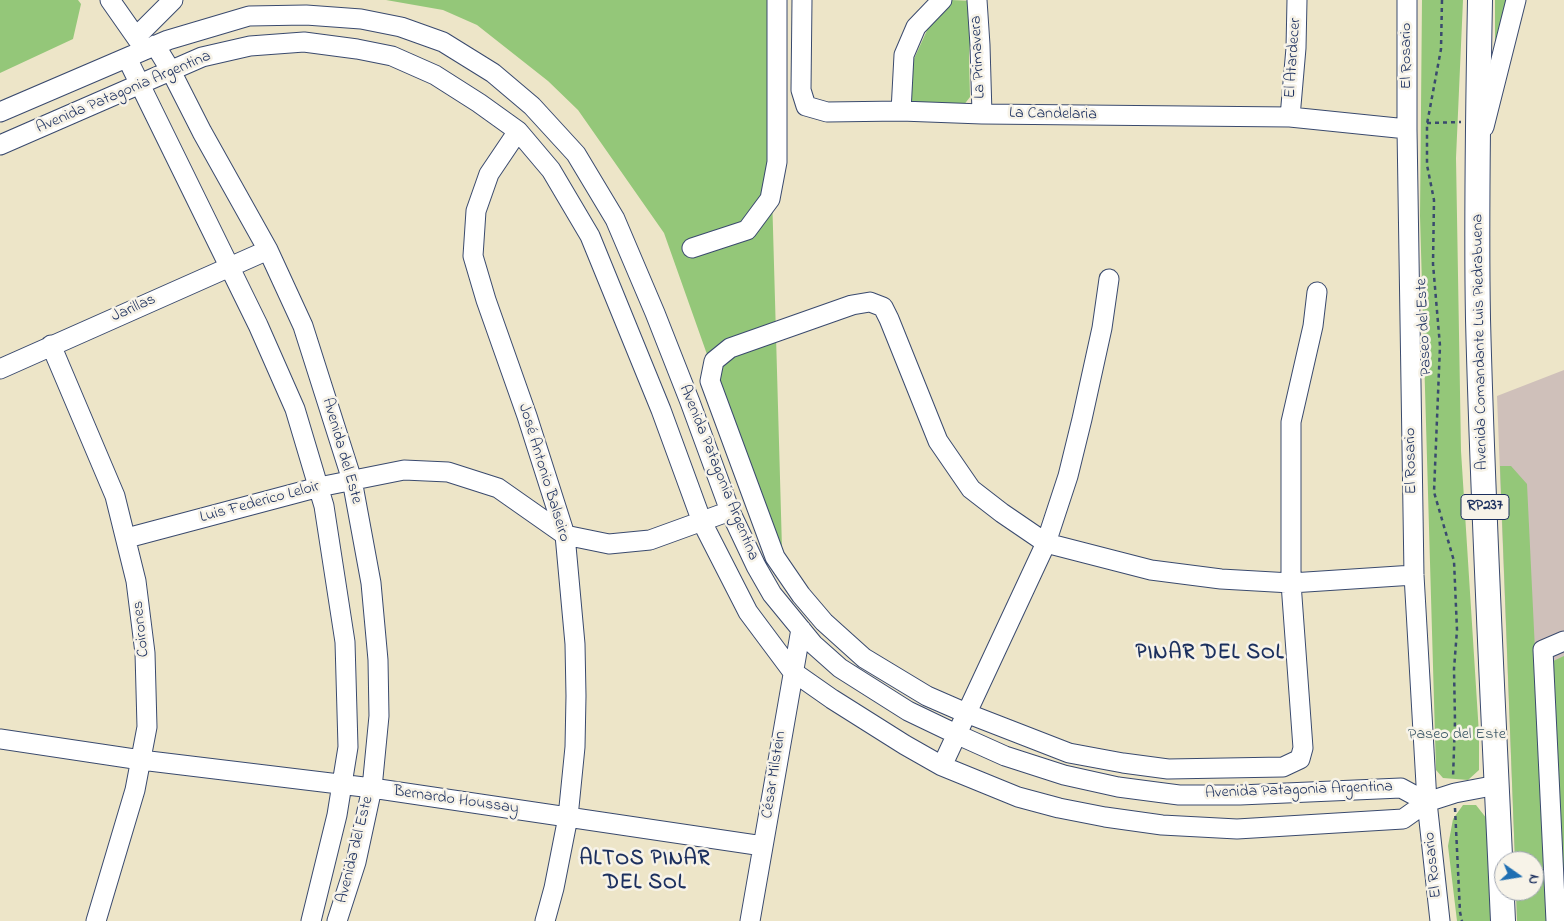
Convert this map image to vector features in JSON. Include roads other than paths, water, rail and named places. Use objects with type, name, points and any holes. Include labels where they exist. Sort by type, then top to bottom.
[{"type":"main road","name":"Avenida Comandante Luis Piedrabuena","points":[[1480,0],[1477,152],[1479,328],[1488,604],[1503,921]]},
{"type":"street","name":"Avenida del Este","points":[[110,0],[145,44],[170,71],[268,250],[303,326],[352,480],[371,584],[378,660],[379,716],[372,788],[356,862],[338,921]]},
{"type":"street","points":[[145,44],[173,0]]},
{"type":"street","points":[[692,248],[747,230],[770,199],[777,162],[777,0]]},
{"type":"street","name":"La Candelaria","points":[[802,0],[801,90],[806,106],[827,112],[901,111],[982,114],[1290,117],[1407,125]]},
{"type":"street","points":[[901,111],[904,55],[916,28],[942,0]]},
{"type":"street","name":"La Primavera","points":[[977,0],[982,114]]},
{"type":"street","name":"El Atardecer","points":[[1290,117],[1296,48],[1297,0]]},
{"type":"street","name":"El Rosario","points":[[1407,0],[1407,125],[1414,575],[1427,802],[1440,921]]},
{"type":"street","name":"Avenida Comandante Luis Piedrabuena","points":[[1477,152],[1516,0]]},
{"type":"street","name":"Avenida Patagonia Argentina","points":[[0,112],[127,58],[145,44],[249,16],[306,15],[361,19],[401,28],[443,42],[492,73],[532,106],[576,154],[615,219],[687,394],[730,511],[756,566],[772,594],[801,630],[813,644],[840,668],[908,710],[956,734],[1005,756],[1064,775],[1118,787],[1179,795],[1240,795],[1401,788],[1427,802],[1403,819],[1237,829],[1162,825],[1105,818],[1018,797],[942,766],[832,699],[792,671],[748,612],[702,522],[661,410],[590,236],[550,170],[518,131],[435,75],[392,56],[357,49],[304,42],[250,46],[202,57],[0,145]]},
{"type":"street","name":"Avenida del Este","points":[[127,58],[258,325],[296,409],[324,506],[345,642],[348,747],[337,815],[311,921]]},
{"type":"street","name":"José Antonio Balseiro","points":[[518,131],[489,174],[476,211],[473,256],[565,535],[575,644],[575,747],[568,817],[554,888],[545,921]]},
{"type":"street","name":"Jarillas","points":[[0,369],[268,250]]},
{"type":"street","points":[[942,766],[1046,543],[1068,476],[1082,419],[1102,328],[1109,279]]},
{"type":"street","points":[[1317,292],[1313,326],[1291,422],[1291,583],[1303,748],[1300,760],[1283,767],[1168,769],[1069,753],[966,714],[928,696],[864,658],[824,622],[801,595],[775,557],[710,381],[714,361],[730,348],[852,305],[870,302],[883,307],[938,441],[971,489],[1046,543],[1151,570],[1221,579],[1291,583],[1414,575]]},
{"type":"street","name":"Coirones","points":[[51,345],[115,496],[127,538],[136,581],[145,653],[147,727],[136,790],[96,921]]},
{"type":"street","name":"Luis Federico Leloir","points":[[127,538],[319,487],[404,470],[448,472],[498,488],[565,535],[609,544],[650,540],[730,511]]},
{"type":"street","name":"César Milstein","points":[[750,921],[792,671],[801,630]]},
{"type":"street","points":[[1556,921],[1543,650],[1564,641]]},
{"type":"street","name":"Bernardo Houssay","points":[[0,739],[141,760],[372,788],[764,846]]},
{"type":"street","points":[[1427,802],[1455,793],[1497,785]]},
{"type":"district","name":"PINAR DEL SOL","points":[[1210,655]]},
{"type":"district","name":"ALTOS PINAR DEL SOL","points":[[645,873]]},
{"type":"park label","name":"Paseo del Este","points":[[1457,735]]}]
